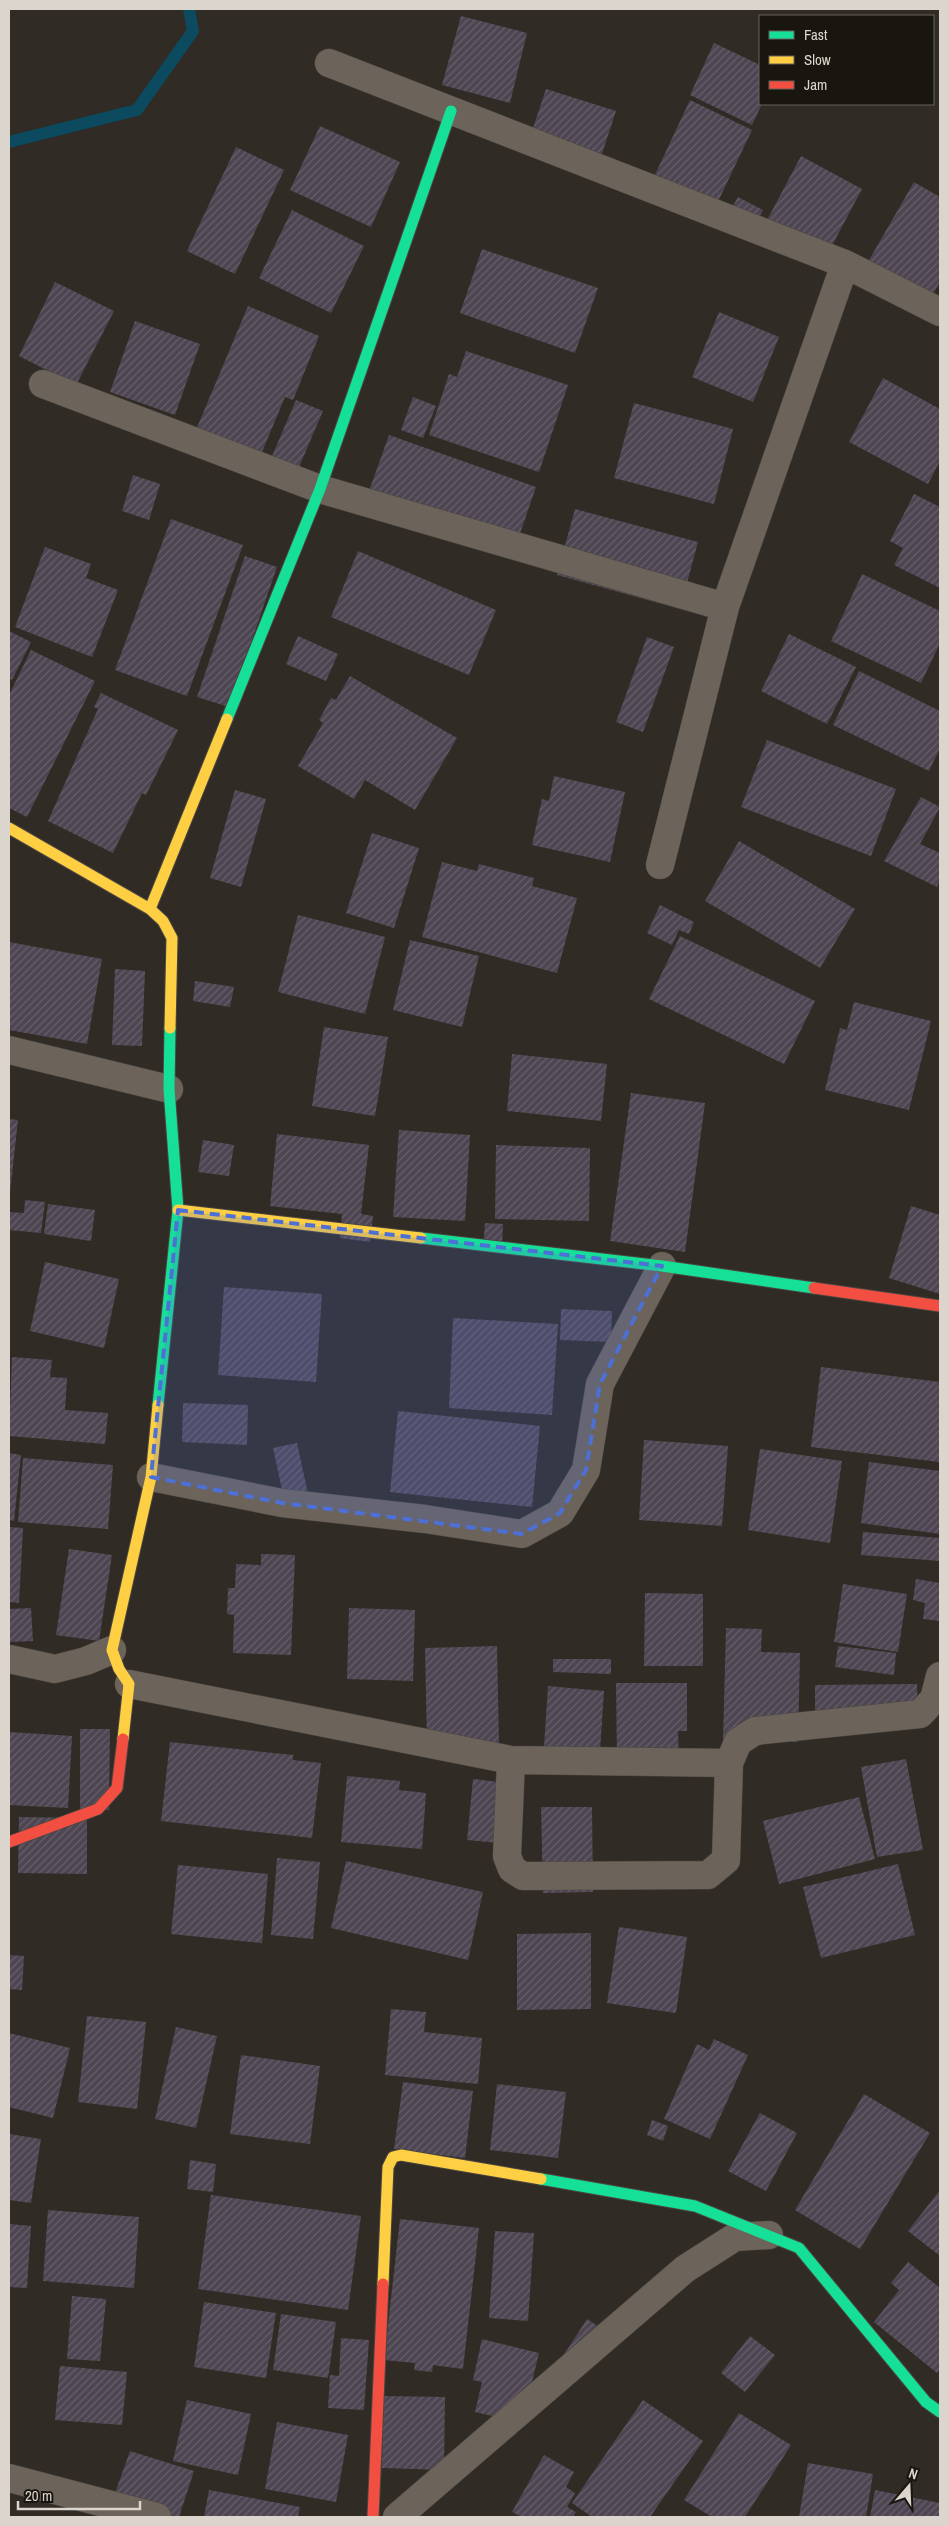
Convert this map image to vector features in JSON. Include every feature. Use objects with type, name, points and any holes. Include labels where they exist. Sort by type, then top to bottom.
[{"type":"street","points":[[329,63],[845,264],[940,312]]},
{"type":"street","points":[[150,909],[320,489],[451,111]]},
{"type":"street","points":[[660,865],[724,607],[845,264]]},
{"type":"street","points":[[43,384],[320,489],[724,607]]},
{"type":"street","points":[[9,828],[150,909],[163,921],[172,938],[170,1089],[178,1210],[151,1477],[112,1650],[119,1669],[129,1684],[117,1788],[98,1809],[9,1842]]},
{"type":"street","points":[[9,1050],[170,1089]]},
{"type":"street","points":[[178,1210],[662,1266],[940,1306]]},
{"type":"street","points":[[151,1477],[282,1502],[425,1519],[522,1534],[560,1513],[586,1470],[600,1384],[662,1266]]},
{"type":"street","points":[[9,1659],[55,1669],[86,1661],[112,1650]]},
{"type":"street","points":[[511,1760],[507,1856],[512,1868],[523,1876],[708,1875],[726,1860],[729,1763],[738,1742],[755,1731],[920,1714],[934,1698],[940,1676]]},
{"type":"street","points":[[129,1684],[511,1760],[729,1763]]},
{"type":"street","points":[[373,2517],[388,2167],[393,2157],[401,2154],[695,2206],[799,2248],[926,2402],[940,2412]]},
{"type":"street","points":[[396,2517],[685,2269],[735,2237],[769,2235]]},
{"type":"street","points":[[9,2478],[157,2517]]},
{"type":"highlighted area","points":[[178,1210],[662,1266],[600,1384],[586,1470],[560,1513],[522,1534],[282,1503],[151,1477]]},
{"type":"building","points":[[461,16],[527,33],[510,103],[442,85]]},
{"type":"building","points":[[714,43],[759,65],[759,105],[762,105],[752,125],[690,95]]},
{"type":"building","points":[[546,89],[616,111],[597,169],[527,146]]},
{"type":"building","points":[[690,100],[752,130],[714,210],[652,181]]},
{"type":"building","points":[[320,126],[400,162],[371,227],[290,190]]},
{"type":"building","points":[[236,147],[284,170],[235,274],[187,251]]},
{"type":"building","points":[[801,156],[862,189],[826,257],[765,224]]},
{"type":"building","points":[[914,182],[940,197],[940,282],[924,310],[861,274]]},
{"type":"building","points":[[738,197],[763,210],[747,239],[722,225]]},
{"type":"building","points":[[292,210],[364,246],[331,313],[259,278]]},
{"type":"building","points":[[482,249],[598,288],[575,353],[460,313]]},
{"type":"building","points":[[55,282],[114,311],[76,385],[19,356]]},
{"type":"building","points":[[248,306],[319,336],[293,400],[285,397],[257,464],[193,437]]},
{"type":"building","points":[[719,312],[779,337],[753,402],[692,377]]},
{"type":"building","points":[[135,321],[200,344],[175,415],[110,392]]},
{"type":"building","points":[[466,351],[568,385],[539,472],[429,435],[449,374],[457,377]]},
{"type":"building","points":[[883,378],[940,409],[940,461],[928,484],[849,442]]},
{"type":"building","points":[[413,397],[436,406],[423,438],[401,430]]},
{"type":"building","points":[[296,400],[323,411],[290,488],[263,477]]},
{"type":"building","points":[[634,403],[733,429],[714,504],[614,478]]},
{"type":"building","points":[[389,435],[536,487],[512,557],[364,505]]},
{"type":"building","points":[[133,475],[160,484],[149,520],[122,511]]},
{"type":"building","points":[[914,494],[940,507],[940,588],[894,565],[903,548],[890,541]]},
{"type":"building","points":[[575,509],[698,542],[680,609],[557,575]]},
{"type":"building","points":[[171,519],[243,545],[187,696],[115,670]]},
{"type":"building","points":[[45,547],[91,564],[86,578],[118,590],[92,657],[15,627]]},
{"type":"building","points":[[358,551],[496,610],[469,675],[331,617]]},
{"type":"building","points":[[245,556],[277,567],[229,707],[197,697]]},
{"type":"building","points":[[862,574],[940,611],[940,643],[921,683],[831,641]]},
{"type":"building","points":[[9,631],[31,642],[12,680],[9,678]]},
{"type":"building","points":[[789,634],[856,667],[827,724],[761,691]]},
{"type":"building","points":[[298,636],[338,654],[326,681],[286,664]]},
{"type":"building","points":[[647,637],[674,647],[643,732],[616,722]]},
{"type":"building","points":[[31,650],[95,681],[27,817],[9,808],[9,695]]},
{"type":"building","points":[[859,671],[940,711],[940,748],[929,771],[833,725]]},
{"type":"building","points":[[350,676],[457,738],[415,810],[365,780],[354,799],[298,766],[323,723],[319,720],[331,698],[336,700]]},
{"type":"building","points":[[101,693],[178,730],[146,795],[142,793],[113,853],[48,821],[98,709],[94,707]]},
{"type":"building","points":[[767,740],[896,789],[871,856],[741,807]]},
{"type":"building","points":[[554,776],[625,792],[610,862],[532,845],[542,799],[549,801]]},
{"type":"building","points":[[235,790],[266,799],[241,887],[210,878]]},
{"type":"building","points":[[921,797],[940,807],[920,844],[940,853],[940,879],[937,887],[884,861]]},
{"type":"building","points":[[372,833],[419,848],[394,928],[346,913]]},
{"type":"building","points":[[739,841],[855,909],[820,968],[705,901]]},
{"type":"building","points":[[442,862],[477,871],[479,864],[534,878],[532,886],[577,898],[557,973],[422,937]]},
{"type":"building","points":[[660,905],[694,922],[689,934],[679,930],[672,945],[647,933]]},
{"type":"building","points":[[298,915],[385,937],[365,1014],[278,992]]},
{"type":"building","points":[[680,936],[815,1001],[784,1064],[649,999]]},
{"type":"building","points":[[410,940],[479,956],[462,1027],[393,1010]]},
{"type":"building","points":[[9,942],[102,959],[87,1044],[9,1030]]},
{"type":"building","points":[[115,969],[145,971],[142,1046],[112,1045]]},
{"type":"building","points":[[195,981],[234,987],[230,1007],[193,1001]]},
{"type":"building","points":[[854,1002],[931,1021],[909,1110],[825,1090],[840,1028],[847,1030]]},
{"type":"building","points":[[324,1027],[388,1037],[375,1116],[312,1106]]},
{"type":"building","points":[[512,1054],[607,1064],[601,1121],[507,1111]]},
{"type":"building","points":[[631,1093],[705,1103],[685,1252],[610,1241]]},
{"type":"building","points":[[9,1119],[18,1120],[10,1193],[9,1193]]},
{"type":"building","points":[[399,1130],[470,1135],[465,1221],[393,1217]]},
{"type":"building","points":[[277,1134],[369,1145],[361,1214],[373,1216],[370,1242],[340,1238],[342,1214],[270,1206]]},
{"type":"building","points":[[203,1140],[234,1145],[229,1176],[198,1172]]},
{"type":"building","points":[[496,1145],[590,1148],[589,1221],[495,1219]]},
{"type":"building","points":[[25,1200],[45,1202],[41,1233],[9,1230],[9,1212],[24,1213]]},
{"type":"building","points":[[48,1204],[95,1210],[91,1241],[44,1234]]},
{"type":"building","points":[[911,1206],[940,1215],[940,1294],[889,1278]]},
{"type":"building","points":[[485,1223],[503,1224],[502,1250],[483,1249]]},
{"type":"building","points":[[45,1262],[119,1279],[104,1348],[30,1331]]},
{"type":"building","points":[[224,1287],[322,1294],[316,1382],[218,1375]]},
{"type":"building","points":[[561,1309],[612,1311],[611,1342],[560,1340]]},
{"type":"building","points":[[453,1318],[558,1324],[552,1415],[449,1408]]},
{"type":"building","points":[[12,1357],[52,1360],[50,1377],[67,1378],[65,1410],[108,1413],[105,1444],[9,1436]]},
{"type":"building","points":[[821,1367],[940,1382],[940,1462],[811,1447]]},
{"type":"building","points":[[183,1403],[248,1405],[247,1445],[182,1442]]},
{"type":"building","points":[[398,1411],[540,1426],[532,1507],[390,1492]]},
{"type":"building","points":[[644,1440],[728,1446],[722,1526],[639,1520]]},
{"type":"building","points":[[297,1443],[311,1508],[287,1513],[273,1448]]},
{"type":"building","points":[[760,1449],[842,1461],[830,1543],[748,1530]]},
{"type":"building","points":[[9,1453],[21,1455],[14,1521],[9,1520]]},
{"type":"building","points":[[23,1458],[113,1465],[108,1529],[18,1522]]},
{"type":"building","points":[[869,1462],[940,1471],[940,1534],[861,1523]]},
{"type":"building","points":[[9,1527],[23,1528],[19,1603],[9,1602]]},
{"type":"building","points":[[863,1532],[940,1538],[940,1561],[861,1555]]},
{"type":"building","points":[[69,1549],[112,1555],[99,1641],[56,1635]]},
{"type":"building","points":[[261,1554],[295,1555],[291,1655],[233,1653],[234,1615],[227,1614],[228,1588],[235,1588],[236,1564],[261,1565]]},
{"type":"building","points":[[916,1579],[940,1583],[940,1621],[923,1619],[925,1603],[913,1600]]},
{"type":"building","points":[[843,1584],[907,1594],[898,1652],[834,1642]]},
{"type":"building","points":[[645,1593],[703,1594],[703,1666],[644,1666]]},
{"type":"building","points":[[31,1608],[33,1641],[9,1642],[9,1609]]},
{"type":"building","points":[[349,1608],[415,1610],[413,1681],[347,1679]]},
{"type":"building","points":[[726,1628],[762,1629],[761,1652],[800,1653],[798,1742],[723,1740]]},
{"type":"building","points":[[497,1646],[499,1744],[427,1745],[425,1648]]},
{"type":"building","points":[[838,1646],[896,1653],[894,1675],[835,1667]]},
{"type":"building","points":[[553,1659],[611,1659],[611,1674],[553,1672]]},
{"type":"building","points":[[616,1683],[687,1683],[687,1731],[678,1731],[679,1763],[617,1763]]},
{"type":"building","points":[[917,1684],[918,1726],[815,1728],[815,1685]]},
{"type":"building","points":[[548,1686],[604,1691],[599,1766],[543,1762]]},
{"type":"building","points":[[80,1729],[110,1729],[109,1810],[80,1810]]},
{"type":"building","points":[[9,1732],[72,1736],[68,1808],[9,1805]]},
{"type":"building","points":[[170,1742],[293,1755],[293,1760],[321,1763],[312,1838],[161,1821]]},
{"type":"building","points":[[906,1759],[923,1850],[877,1857],[861,1767]]},
{"type":"building","points":[[347,1776],[400,1781],[399,1790],[426,1793],[422,1849],[341,1842]]},
{"type":"building","points":[[473,1779],[516,1784],[510,1844],[467,1840]]},
{"type":"building","points":[[859,1797],[875,1859],[779,1884],[763,1821]]},
{"type":"building","points":[[541,1807],[592,1807],[593,1892],[543,1893]]},
{"type":"building","points":[[19,1817],[87,1818],[87,1874],[18,1873]]},
{"type":"building","points":[[277,1858],[320,1862],[313,1939],[271,1935]]},
{"type":"building","points":[[346,1861],[483,1892],[468,1960],[331,1928]]},
{"type":"building","points":[[898,1864],[915,1935],[821,1958],[803,1887]]},
{"type":"building","points":[[178,1865],[268,1874],[262,1943],[171,1934]]},
{"type":"building","points":[[619,1927],[687,1937],[676,2013],[607,2003]]},
{"type":"building","points":[[591,1933],[591,2009],[517,2010],[517,1934]]},
{"type":"building","points":[[9,1955],[24,1956],[22,1990],[9,1989]]},
{"type":"building","points":[[391,2009],[426,2012],[424,2032],[482,2038],[478,2084],[385,2075]]},
{"type":"building","points":[[87,2016],[146,2022],[137,2109],[78,2102]]},
{"type":"building","points":[[176,2027],[217,2036],[196,2128],[155,2119]]},
{"type":"building","points":[[9,2033],[70,2048],[53,2118],[9,2107]]},
{"type":"building","points":[[714,2039],[748,2055],[710,2139],[664,2119],[697,2044],[709,2050]]},
{"type":"building","points":[[241,2055],[320,2066],[310,2144],[230,2134]]},
{"type":"building","points":[[403,2082],[473,2091],[465,2158],[394,2149]]},
{"type":"building","points":[[497,2084],[566,2092],[558,2158],[490,2150]]},
{"type":"building","points":[[864,2094],[930,2133],[860,2249],[795,2210]]},
{"type":"building","points":[[760,2113],[797,2133],[766,2191],[728,2171]]},
{"type":"building","points":[[652,2120],[668,2126],[663,2141],[647,2135]]},
{"type":"building","points":[[9,2134],[41,2139],[31,2203],[9,2200]]},
{"type":"building","points":[[190,2160],[216,2164],[213,2192],[187,2189]]},
{"type":"building","points":[[940,2190],[940,2256],[908,2231]]},
{"type":"building","points":[[211,2195],[361,2216],[348,2310],[198,2289]]},
{"type":"building","points":[[48,2210],[139,2217],[134,2288],[43,2281]]},
{"type":"building","points":[[400,2219],[479,2228],[463,2369],[433,2365],[432,2372],[414,2370],[415,2363],[384,2360]]},
{"type":"building","points":[[9,2224],[31,2226],[27,2288],[9,2287]]},
{"type":"building","points":[[495,2231],[534,2233],[528,2321],[489,2318]]},
{"type":"building","points":[[908,2262],[940,2288],[940,2369],[937,2373],[874,2322],[899,2290],[891,2283]]},
{"type":"building","points":[[72,2296],[106,2299],[100,2361],[67,2359]]},
{"type":"building","points":[[204,2302],[276,2313],[266,2378],[194,2367]]},
{"type":"building","points":[[281,2314],[336,2322],[328,2378],[273,2370]]},
{"type":"building","points":[[587,2319],[608,2333],[583,2369],[563,2356]]},
{"type":"building","points":[[750,2336],[775,2355],[745,2392],[721,2373]]},
{"type":"building","points":[[341,2338],[369,2340],[364,2410],[328,2408],[330,2375],[339,2376]]},
{"type":"building","points":[[482,2339],[539,2353],[522,2423],[475,2412],[482,2382],[473,2380]]},
{"type":"building","points":[[60,2366],[127,2372],[122,2425],[55,2420]]},
{"type":"building","points":[[383,2396],[445,2397],[444,2470],[382,2468]]},
{"type":"building","points":[[187,2400],[251,2414],[238,2475],[173,2461]]},
{"type":"building","points":[[643,2400],[703,2441],[650,2517],[592,2517],[572,2503]]},
{"type":"building","points":[[739,2413],[791,2445],[745,2517],[712,2517],[684,2500]]},
{"type":"building","points":[[277,2422],[348,2435],[336,2502],[265,2489]]},
{"type":"building","points":[[130,2451],[194,2471],[179,2517],[169,2517],[113,2499]]},
{"type":"building","points":[[544,2455],[574,2472],[566,2487],[575,2493],[567,2507],[576,2512],[573,2517],[522,2517],[512,2512]]},
{"type":"building","points":[[808,2463],[873,2474],[866,2517],[799,2517]]},
{"type":"building","points":[[209,2490],[300,2507],[298,2517],[204,2517]]},
{"type":"building","points":[[875,2490],[940,2503],[940,2517],[870,2517]]},
{"type":"waterway","points":[[9,142],[137,110],[193,31],[189,9]]},
{"type":"traffic: fast","points":[[227,719],[320,489],[451,111]]},
{"type":"traffic: fast","points":[[158,1405],[178,1210],[169,1089],[170,1028]]},
{"type":"traffic: fast","points":[[421,1238],[662,1266],[814,1288]]},
{"type":"traffic: fast","points":[[541,2179],[695,2206],[799,2248],[926,2402],[940,2412]]},
{"type":"traffic: slow","points":[[150,909],[227,719]]},
{"type":"traffic: slow","points":[[9,828],[150,909],[163,921],[172,938],[170,1028]]},
{"type":"traffic: slow","points":[[178,1210],[421,1238]]},
{"type":"traffic: slow","points":[[123,1739],[129,1684],[119,1669],[112,1650],[151,1477],[158,1405]]},
{"type":"traffic: slow","points":[[383,2284],[388,2167],[393,2157],[401,2155],[541,2179]]},
{"type":"traffic: jam","points":[[814,1288],[940,1306]]},
{"type":"traffic: jam","points":[[9,1842],[98,1809],[117,1788],[123,1739]]},
{"type":"traffic: jam","points":[[373,2517],[383,2284]]}]
